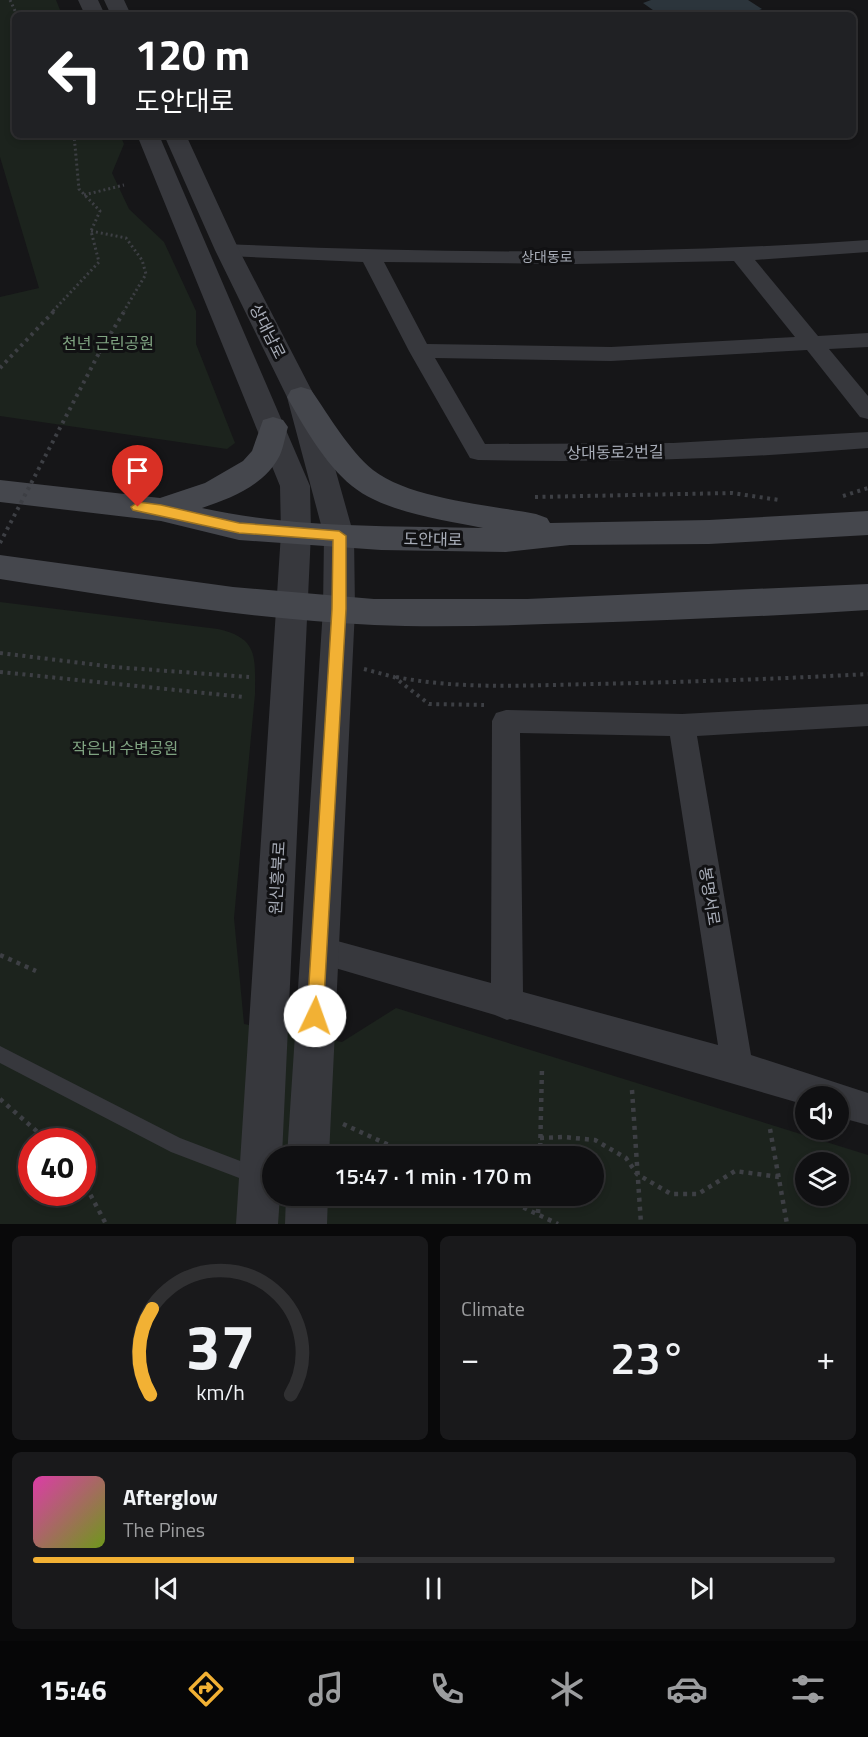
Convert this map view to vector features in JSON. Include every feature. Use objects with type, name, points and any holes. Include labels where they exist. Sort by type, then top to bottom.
[{"type":"main road","points":[[302,397],[343,457],[365,480],[427,505],[570,533]]},
{"type":"main road","points":[[161,510],[212,492],[248,474],[265,457],[273,428]]},
{"type":"main road","name":"도안대로","points":[[0,491],[161,510],[239,528],[339,536],[506,540],[570,533],[709,532],[868,523]]},
{"type":"main road","points":[[0,567],[292,607],[374,612],[497,612],[757,605],[868,597]]},
{"type":"street","name":"상대남로","points":[[149,138],[273,428],[295,486],[296,533]]},
{"type":"street","name":"상대남로","points":[[176,138],[227,250],[302,397],[339,536]]},
{"type":"street","name":"상대동로","points":[[227,250],[371,257],[544,258],[739,254],[868,246]]},
{"type":"street","points":[[739,254],[868,411]]},
{"type":"street","name":"상대동로2번길","points":[[371,257],[420,351],[478,453],[642,452],[789,447],[868,440]]},
{"type":"street","points":[[420,351],[611,354],[813,345],[868,340]]},
{"type":"street","name":"원신흥북로","points":[[257,1224],[296,533]]},
{"type":"street","points":[[308,1146],[339,609],[339,536]]},
{"type":"street","points":[[507,1005],[506,721],[682,725],[868,715]]},
{"type":"street","name":"봉명서로","points":[[682,725],[737,1067]]},
{"type":"street","points":[[318,950],[507,1005],[737,1067],[797,1086]]},
{"type":"street","points":[[849,1103],[868,1109]]},
{"type":"street","points":[[306,1224],[307,1206]]},
{"type":"lane","points":[[0,1054],[177,1146],[214,1158],[260,1178]]},
{"type":"path","points":[[0,368],[99,262],[91,231],[100,211],[79,189],[74,138]]},
{"type":"path","points":[[84,195],[124,185]]},
{"type":"path","points":[[0,543],[99,353],[146,274],[142,260],[126,238],[91,231]]},
{"type":"path","points":[[840,497],[868,488]]},
{"type":"path","points":[[533,497],[732,493],[787,501]]},
{"type":"path","points":[[0,653],[114,667],[249,677]]},
{"type":"path","points":[[0,672],[244,697]]},
{"type":"path","points":[[394,677],[420,683],[519,685],[760,681],[868,674]]},
{"type":"path","points":[[0,955],[36,971]]},
{"type":"path","points":[[540,1146],[542,1067]]},
{"type":"path","points":[[632,1090],[641,1224]]},
{"type":"path","points":[[0,1099],[33,1128]]},
{"type":"path","points":[[336,1121],[391,1146]]},
{"type":"path","points":[[770,1129],[787,1224]]},
{"type":"path","points":[[540,1138],[564,1137],[596,1140],[626,1158],[637,1174],[671,1194],[698,1194],[735,1171],[779,1177]]},
{"type":"path","points":[[96,1205],[106,1224]]},
{"type":"path","points":[[522,1206],[558,1224]]},
{"type":"path","points":[[538,1206],[538,1213]]},
{"type":"green space","name":"천년 근린공원","points":[[0,0],[56,0],[61,12],[12,12],[12,138],[121,138],[124,144],[112,173],[129,209],[164,242],[196,311],[196,344],[235,443],[227,449],[0,416],[0,297],[39,288],[0,157]]},
{"type":"green space","name":"작은내 수변공원","points":[[0,602],[218,629],[241,638],[248,644],[254,660],[255,694],[234,918],[244,1024],[342,1042],[396,1008],[795,1132],[795,1140],[820,1140],[868,1155],[868,1224],[0,1224]]},
{"type":"shaded area","points":[[651,0],[748,0],[762,9],[754,12],[656,12],[643,3]]},
{"type":"route","points":[[138,507],[239,528],[339,536],[339,609],[315,1016]]}]
